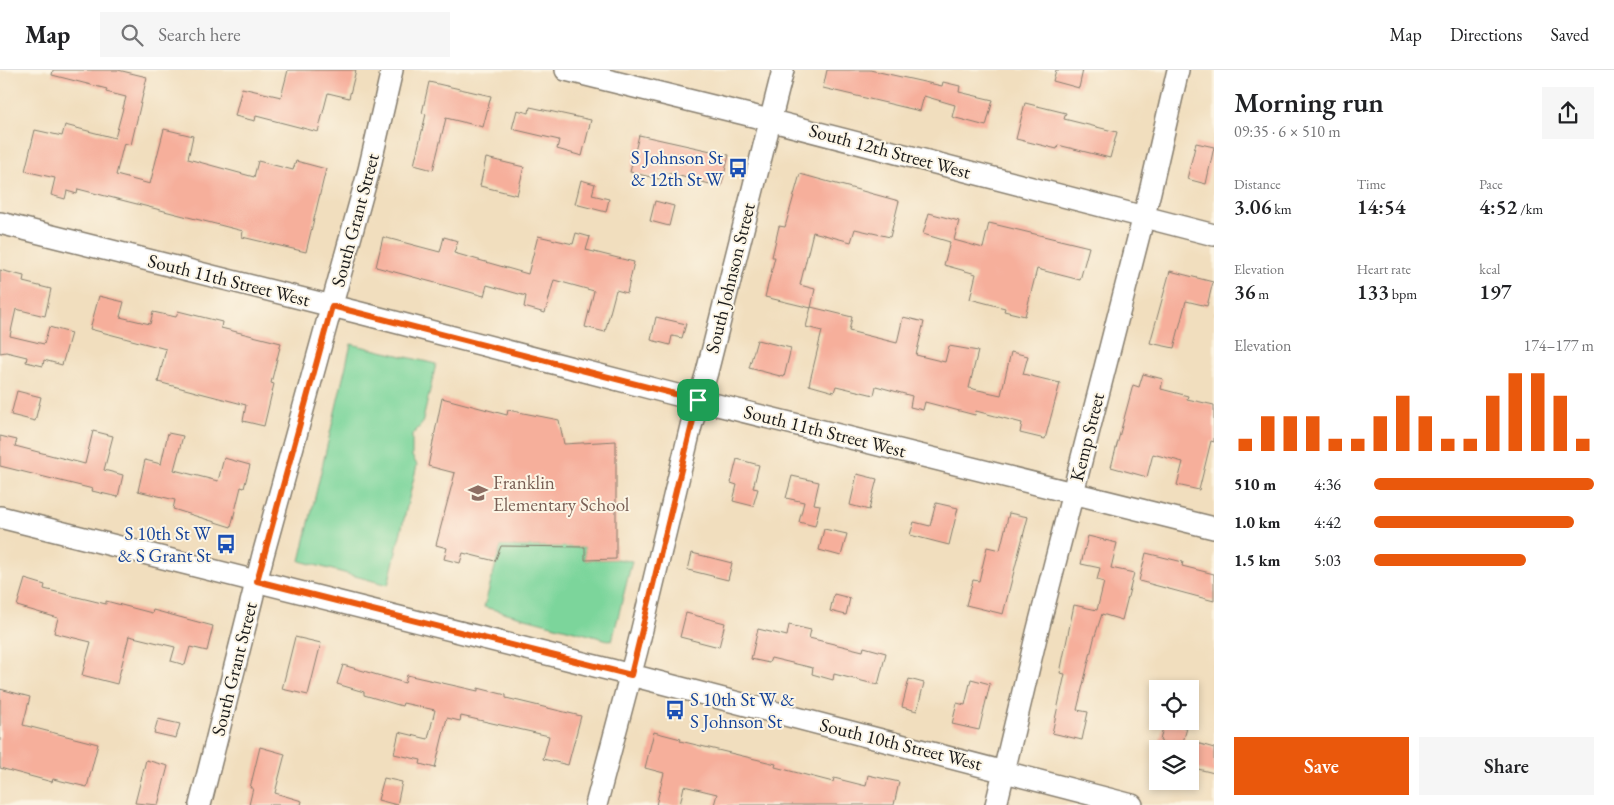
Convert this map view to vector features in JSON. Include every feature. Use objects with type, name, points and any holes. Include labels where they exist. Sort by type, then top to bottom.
[{"type":"street","name":"South Grant Street","points":[[200,805],[257,581],[332,306],[392,70]]},
{"type":"street","name":"South 12th Street West","points":[[566,70],[769,120],[1214,235]]},
{"type":"street","name":"South Johnson Street","points":[[596,805],[631,675],[698,400],[712,354],[783,70]]},
{"type":"street","name":"Kemp Street","points":[[996,805],[1003,770],[1144,217],[1178,70]]},
{"type":"street","name":"South 11th Street West","points":[[0,223],[698,400],[1214,528]]},
{"type":"street","name":"South 10th Street West","points":[[0,517],[631,675],[1132,805]]},
{"type":"green space","points":[[351,344],[436,364],[422,424],[412,435],[412,456],[417,465],[388,585],[300,561]]},
{"type":"green space","points":[[501,546],[585,547],[585,560],[616,559],[632,561],[612,641],[484,607]]},
{"type":"building","points":[[53,70],[118,70],[147,77],[131,145],[124,143],[116,175],[150,184],[164,129],[193,136],[188,159],[254,177],[258,161],[293,170],[296,161],[326,169],[306,252],[242,237],[243,231],[78,189],[77,194],[67,191],[65,199],[51,195],[55,178],[25,171],[35,130],[62,136],[65,125],[115,138],[126,97],[106,92],[107,89],[52,75]]},
{"type":"building","points":[[288,70],[356,70],[349,98],[328,93],[318,132],[256,116],[255,121],[235,116],[242,88],[281,97]]},
{"type":"building","points":[[827,70],[870,70],[942,86],[943,82],[960,86],[959,92],[993,100],[986,126],[952,117],[955,105],[924,96],[920,111],[823,88]]},
{"type":"building","points":[[1056,70],[1083,70],[1079,88],[1053,81]]},
{"type":"building","points":[[429,82],[491,96],[483,127],[446,118],[433,170],[414,165],[426,114],[422,113]]},
{"type":"building","points":[[1025,103],[1066,113],[1064,119],[1117,132],[1110,158],[1058,145],[1057,149],[1016,139]]},
{"type":"building","points":[[530,107],[591,120],[582,156],[557,149],[559,140],[512,129],[517,110],[529,113]]},
{"type":"building","points":[[639,135],[729,155],[721,187],[661,171],[659,179],[630,172]]},
{"type":"building","points":[[1196,143],[1214,147],[1206,184],[1187,179]]},
{"type":"building","points":[[486,158],[524,167],[517,195],[480,186]]},
{"type":"building","points":[[800,174],[899,201],[890,237],[855,229],[851,242],[813,232],[800,285],[815,289],[811,308],[765,297],[775,257],[772,257],[779,226],[785,227]]},
{"type":"building","points":[[581,180],[595,184],[592,195],[609,199],[606,212],[575,204]]},
{"type":"building","points":[[655,201],[674,206],[669,226],[650,221]]},
{"type":"building","points":[[929,213],[959,221],[954,240],[983,248],[989,223],[1089,247],[1080,280],[1037,269],[1025,316],[1004,311],[1005,308],[970,299],[976,274],[944,265],[950,242],[923,234]]},
{"type":"building","points":[[576,233],[590,237],[586,250],[634,262],[627,293],[616,290],[605,332],[585,327],[594,291],[554,280],[545,313],[524,307],[526,296],[487,285],[484,296],[376,267],[383,237],[440,252],[444,237],[458,241],[454,253],[528,274],[538,236],[573,244]]},
{"type":"building","points":[[0,270],[24,276],[23,282],[51,289],[45,316],[16,309],[10,336],[44,344],[49,327],[71,333],[62,365],[44,360],[43,366],[26,362],[27,357],[6,352],[0,353]]},
{"type":"building","points":[[1170,271],[1213,282],[1207,306],[1186,301],[1174,348],[1150,343]]},
{"type":"building","points":[[99,296],[124,302],[120,317],[150,324],[153,312],[176,317],[178,311],[222,322],[221,328],[281,343],[271,383],[274,384],[264,426],[243,421],[246,405],[158,382],[166,349],[90,329]]},
{"type":"building","points":[[811,307],[852,317],[849,331],[897,343],[903,317],[924,322],[916,355],[945,362],[949,346],[978,351],[969,388],[1001,395],[1011,352],[1028,356],[1023,374],[1060,383],[1045,439],[1020,433],[1022,423],[976,411],[975,415],[925,402],[923,410],[910,407],[912,396],[876,386],[874,395],[836,386],[834,392],[809,385],[822,331],[806,327]]},
{"type":"building","points":[[656,317],[686,324],[682,338],[672,336],[670,345],[651,340]]},
{"type":"building","points":[[757,340],[791,348],[784,377],[749,368]]},
{"type":"building","points":[[1143,374],[1163,379],[1161,389],[1188,396],[1187,399],[1214,405],[1214,442],[1211,441],[1199,490],[1177,485],[1183,462],[1153,454],[1147,477],[1111,467],[1133,385],[1139,387]]},
{"type":"building","points":[[17,391],[41,397],[35,421],[11,415]]},
{"type":"building","name":"Franklin Elementary School","points":[[442,398],[507,415],[508,410],[559,420],[564,444],[616,441],[616,559],[585,560],[585,547],[501,546],[495,561],[463,553],[460,563],[444,559],[447,548],[436,545],[455,473],[428,466]]},
{"type":"building","points":[[93,431],[113,436],[104,470],[123,475],[118,497],[0,466],[0,436],[17,440],[15,446],[85,464]]},
{"type":"building","points":[[168,433],[183,436],[174,470],[218,481],[224,458],[250,465],[244,488],[241,487],[231,527],[173,509],[175,500],[138,491],[145,460],[161,464]]},
{"type":"building","points":[[737,459],[759,465],[753,488],[758,489],[753,506],[733,501],[737,485],[731,483]]},
{"type":"building","points":[[857,474],[877,479],[869,510],[850,505]]},
{"type":"building","points":[[792,476],[819,482],[814,504],[820,505],[815,526],[799,522],[804,502],[786,498]]},
{"type":"building","points":[[936,503],[958,508],[949,545],[910,535],[914,522],[930,526]]},
{"type":"building","points":[[1009,513],[1028,517],[1003,614],[966,605],[973,580],[979,581],[987,547],[1000,550]]},
{"type":"building","points":[[824,529],[847,534],[841,556],[819,550]]},
{"type":"building","points":[[1088,536],[1117,543],[1111,568],[1134,573],[1122,620],[1102,614],[1094,639],[1077,710],[1088,712],[1082,740],[1052,733],[1065,674],[1060,673],[1074,605],[1097,610],[1104,582],[1097,580],[1100,568],[1081,564]]},
{"type":"building","points":[[692,553],[732,563],[728,580],[688,570]]},
{"type":"building","points":[[1146,553],[1183,562],[1182,566],[1214,574],[1214,601],[1139,581]]},
{"type":"building","points":[[25,579],[45,585],[44,589],[106,604],[106,601],[152,613],[153,610],[213,626],[207,651],[190,647],[185,665],[171,661],[175,647],[129,636],[117,684],[82,675],[91,642],[54,633],[58,618],[17,606]]},
{"type":"building","points":[[834,594],[850,598],[846,615],[830,611]]},
{"type":"building","points":[[686,613],[725,623],[719,647],[680,637]]},
{"type":"building","points":[[789,625],[811,630],[809,638],[863,651],[864,647],[886,653],[878,685],[834,674],[833,680],[812,674],[813,668],[771,658],[769,663],[751,659],[758,629],[787,636]]},
{"type":"building","points":[[295,637],[321,643],[308,695],[282,689]]},
{"type":"building","points":[[343,665],[405,683],[407,675],[478,691],[478,688],[506,695],[506,698],[581,716],[568,765],[543,759],[549,736],[461,716],[460,721],[447,718],[435,768],[420,764],[421,760],[394,754],[399,732],[428,739],[435,710],[403,703],[402,706],[364,695],[364,692],[337,684]]},
{"type":"building","points":[[909,679],[924,683],[917,711],[902,707]]},
{"type":"building","points":[[971,679],[990,684],[979,730],[952,724],[957,703],[965,705]]},
{"type":"building","points":[[0,689],[30,697],[23,725],[98,744],[87,787],[53,779],[52,782],[0,768]]},
{"type":"building","points":[[158,719],[180,724],[176,738],[154,733]]},
{"type":"building","points":[[1162,730],[1186,730],[1184,740],[1160,740]]},
{"type":"building","points":[[654,732],[681,739],[680,741],[776,764],[775,767],[833,782],[834,778],[866,786],[868,775],[899,782],[894,805],[714,805],[717,794],[684,786],[680,805],[656,805],[664,773],[645,768]]},
{"type":"building","points":[[1199,744],[1214,748],[1214,773],[1199,769]]},
{"type":"building","points":[[260,747],[285,754],[275,793],[302,801],[301,805],[249,805],[253,788],[250,788]]},
{"type":"building","points":[[146,760],[168,766],[158,805],[135,803]]},
{"type":"building","points":[[384,778],[402,782],[397,805],[378,800]]},
{"type":"place","name":"S Johnson St & 12th St W","points":[[738,168]]},
{"type":"place","name":"Franklin Elementary School","points":[[478,493]]},
{"type":"place","name":"S 10th St W & S Grant St","points":[[226,544]]},
{"type":"place","name":"S 10th St W & S Johnson St","points":[[675,710]]},
{"type":"route","points":[[332,306],[698,400],[631,675],[257,581],[332,306]]}]
